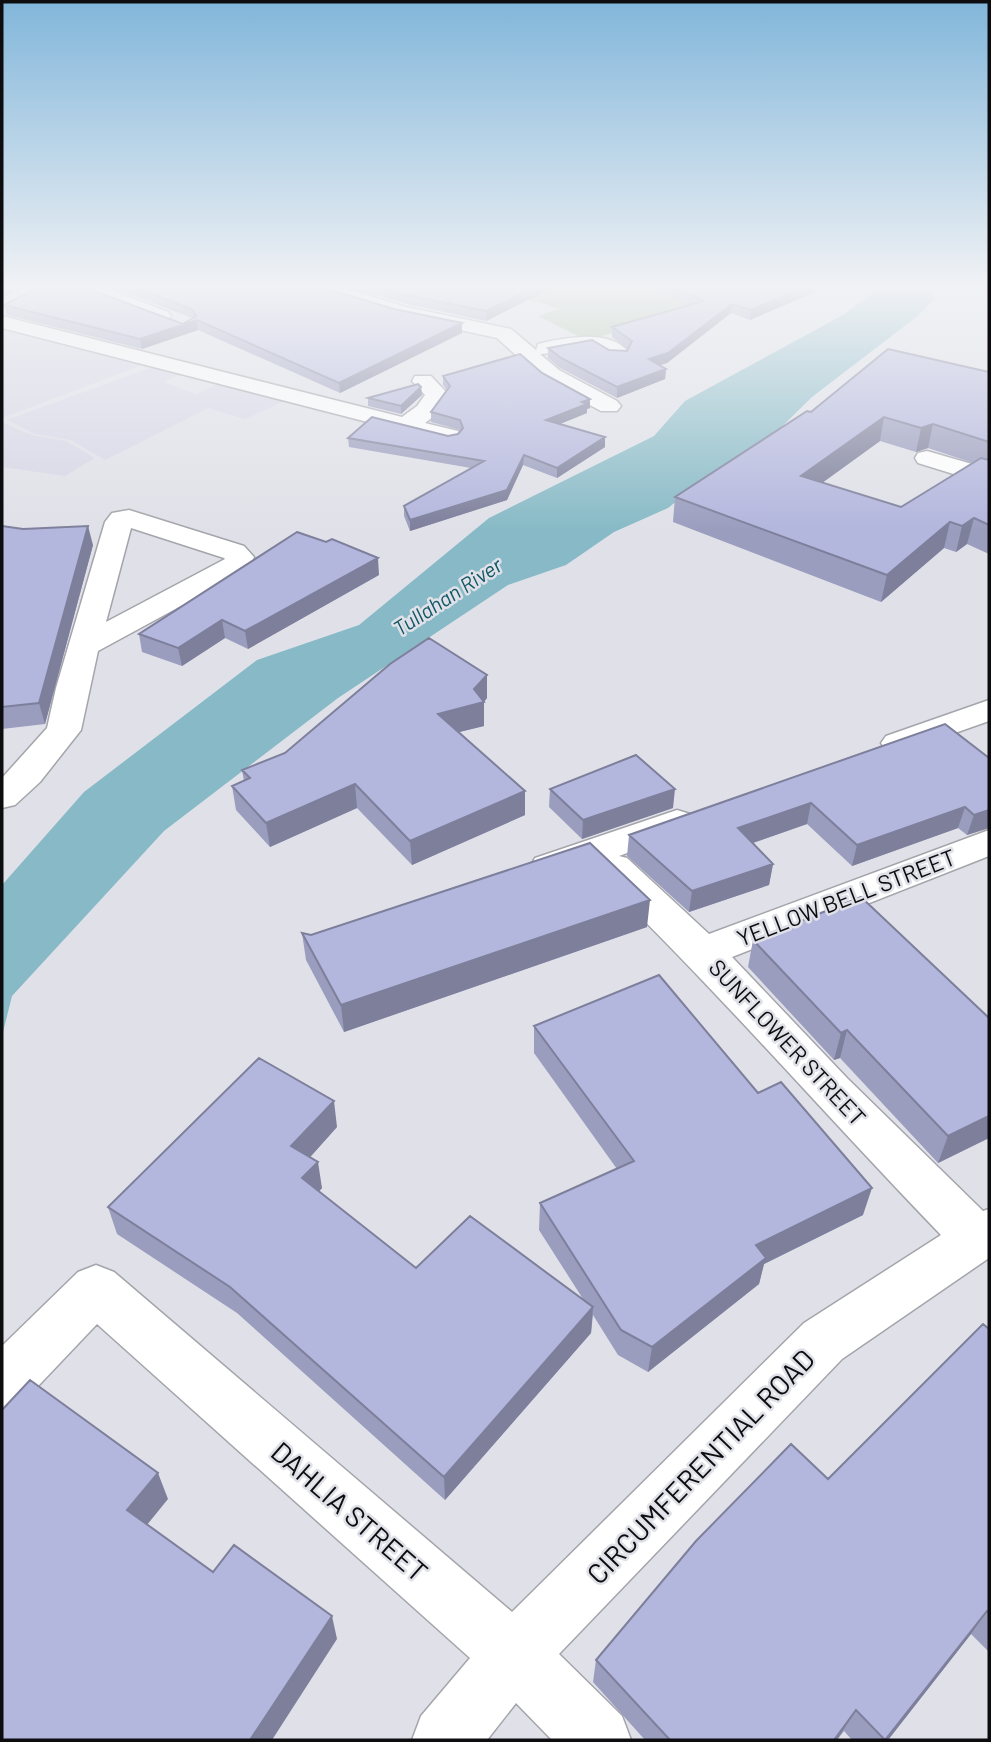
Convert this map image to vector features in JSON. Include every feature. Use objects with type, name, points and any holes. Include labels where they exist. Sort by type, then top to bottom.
[{"type":"street","points":[[186,368],[449,436]]},
{"type":"street","points":[[544,368],[551,375],[609,406]]},
{"type":"street","points":[[177,384],[205,373]]},
{"type":"street","points":[[406,425],[433,404],[437,394],[423,381]]},
{"type":"street","points":[[927,458],[989,477]]},
{"type":"street","points":[[2,797],[28,774],[64,730],[84,646],[122,519],[129,518],[221,548],[240,557],[239,563],[84,646]]},
{"type":"street","points":[[871,752],[989,710]]},
{"type":"street","points":[[519,877],[713,809]]},
{"type":"street","name":"YELLOW BELL STREET","points":[[703,952],[989,842]]},
{"type":"street","name":"SUNFLOWER STREET","points":[[595,851],[703,952],[831,1091],[983,1235]]},
{"type":"street","name":"CIRCUMFERENTIAL ROAD","points":[[445,1740],[514,1655],[823,1341],[983,1235]]},
{"type":"street","name":"DAHLIA STREET","points":[[2,1384],[96,1289],[514,1655],[597,1740]]},
{"type":"shaded area","points":[[2,368],[134,368],[2,418]]},
{"type":"shaded area","points":[[149,368],[168,368],[182,373],[164,382],[196,395],[215,385],[235,385],[289,399],[245,419],[208,408],[105,460],[71,440],[35,434],[7,420]]},
{"type":"shaded area","points":[[2,422],[31,435],[66,441],[95,458],[65,476],[2,467]]},
{"type":"water","name":"Tullahan River","points":[[745,368],[849,368],[812,397],[759,449],[704,479],[668,508],[614,532],[566,565],[508,585],[338,698],[164,831],[12,996],[2,1036],[2,885],[84,792],[257,660],[359,625],[489,518],[654,436],[685,401]]},
{"type":"building","points":[[306,368],[369,368],[339,383]]},
{"type":"building","points":[[470,368],[537,368],[590,399],[582,402],[587,404],[546,420],[605,437],[557,468],[524,455],[507,490],[410,520],[404,506],[484,461],[348,438],[372,417],[448,436],[458,434],[463,428],[460,420],[431,412],[450,386],[443,376]]},
{"type":"building","points":[[581,368],[666,369],[617,387]]},
{"type":"building","points":[[864,368],[973,368],[989,372],[989,442],[933,424],[921,428],[884,417],[801,476],[901,507],[981,458],[989,460],[989,525],[974,518],[962,526],[950,522],[887,575],[675,497],[807,411],[811,412]]},
{"type":"building","points":[[418,384],[421,387],[401,406],[368,398]]},
{"type":"building","points":[[2,526],[23,529],[88,526],[39,703],[2,707]]},
{"type":"building","points":[[297,532],[326,542],[332,539],[378,558],[245,631],[222,620],[178,648],[139,634]]},
{"type":"building","points":[[429,638],[487,675],[474,689],[484,702],[438,714],[525,791],[410,841],[355,784],[266,823],[232,786],[250,778],[242,770],[285,753],[390,664]]},
{"type":"building","points":[[945,724],[989,758],[989,810],[974,815],[965,807],[857,845],[811,803],[738,828],[773,864],[692,891],[629,835]]},
{"type":"building","points":[[636,755],[675,789],[583,820],[550,789]]},
{"type":"building","points":[[590,843],[650,900],[341,1005],[302,933],[311,935]]},
{"type":"building","points":[[861,897],[989,1018],[989,1116],[948,1136],[847,1030],[841,1033],[753,940]]},
{"type":"building","points":[[659,975],[758,1093],[781,1082],[872,1188],[756,1245],[766,1258],[652,1347],[621,1330],[540,1203],[634,1161],[534,1026]]},
{"type":"building","points":[[259,1058],[334,1101],[291,1146],[318,1162],[302,1178],[416,1268],[470,1216],[593,1307],[444,1477],[230,1287],[108,1207]]},
{"type":"building","points":[[983,1324],[989,1329],[989,1613],[987,1611],[885,1740],[856,1710],[834,1740],[670,1740],[596,1660],[696,1541],[791,1444],[828,1479]]},
{"type":"building","points":[[30,1380],[158,1473],[127,1510],[213,1572],[234,1545],[332,1616],[250,1740],[2,1740],[2,1410]]}]
